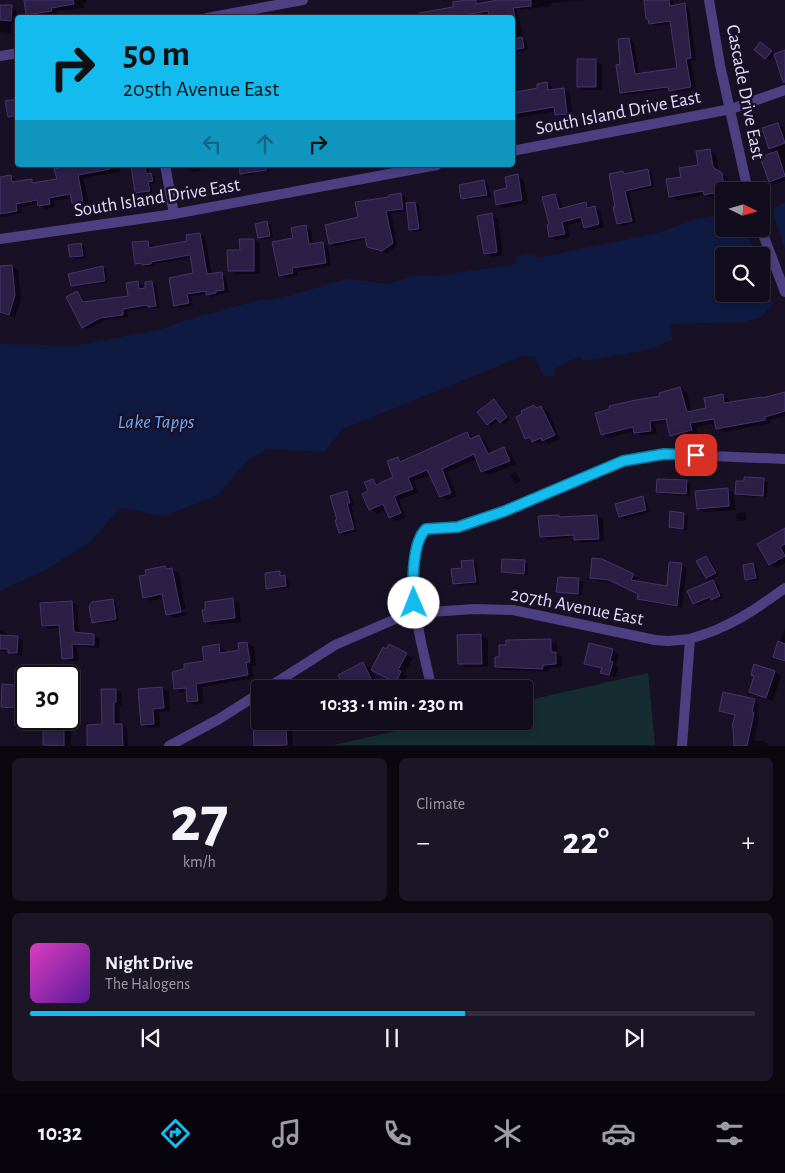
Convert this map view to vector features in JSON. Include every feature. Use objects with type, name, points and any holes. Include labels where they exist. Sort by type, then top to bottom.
[{"type":"street","points":[[223,15],[303,0]]},
{"type":"street","name":"Cascade Drive East","points":[[709,0],[720,65],[746,182]]},
{"type":"street","points":[[0,56],[15,54]]},
{"type":"street","name":"South Island Drive East","points":[[515,150],[731,109],[785,90]]},
{"type":"street","points":[[165,167],[174,214]]},
{"type":"street","name":"South Island Drive East","points":[[0,239],[174,214],[426,167]]},
{"type":"street","points":[[764,238],[785,292]]},
{"type":"street","points":[[430,680],[415,613],[413,592],[419,539],[426,529],[458,527],[505,511],[623,461],[664,454],[785,458]]},
{"type":"street","name":"207th Avenue East","points":[[280,680],[335,645],[400,617],[415,613],[474,609],[513,610],[639,638],[668,641],[690,639],[720,629],[757,608],[785,588]]},
{"type":"street","points":[[682,746],[690,639]]},
{"type":"street","points":[[169,746],[219,719],[251,698]]},
{"type":"green space","points":[[648,673],[655,745],[334,745],[400,730],[533,730],[533,699]]},
{"type":"water","points":[[785,202],[785,249],[773,214],[775,208]]},
{"type":"water","name":"Lake Tapps","points":[[715,215],[715,238],[749,238],[753,247],[715,247],[715,302],[770,302],[770,296],[773,304],[761,317],[746,322],[670,324],[672,340],[647,350],[583,361],[579,356],[554,369],[554,376],[543,376],[535,357],[523,356],[342,429],[324,452],[267,449],[248,460],[218,495],[164,516],[120,508],[91,541],[47,569],[0,591],[0,344],[74,346],[159,330],[184,321],[260,300],[274,300],[347,279],[388,284],[408,277],[435,276],[516,264],[515,257],[534,253],[537,258],[658,233],[696,219]]},
{"type":"building","points":[[24,0],[73,0],[74,4],[51,8],[52,11],[26,15]]},
{"type":"building","points":[[476,0],[476,4],[498,0],[531,0],[531,6],[513,8],[514,15],[489,15],[488,11],[465,15],[419,15],[419,13],[453,7],[453,2]]},
{"type":"building","points":[[644,0],[669,0],[670,6],[685,3],[691,58],[686,59],[691,87],[669,91],[668,87],[620,93],[616,65],[620,64],[618,39],[629,38],[635,74],[677,68],[670,21],[649,24],[648,19],[646,19]]},
{"type":"building","points":[[0,5],[12,5],[11,21],[0,20]]},
{"type":"building","points":[[522,37],[524,48],[515,50],[515,38]]},
{"type":"building","points":[[760,42],[772,51],[765,59],[754,50]]},
{"type":"building","points":[[785,50],[785,82],[783,82],[774,54]]},
{"type":"building","points":[[577,59],[596,59],[596,87],[577,87]]},
{"type":"building","points":[[547,82],[548,90],[564,88],[567,114],[555,115],[554,107],[515,114],[515,92],[537,88],[537,84]]},
{"type":"building","points":[[15,99],[15,116],[8,117],[5,101]]},
{"type":"building","points":[[778,123],[785,143],[769,149],[762,128]]},
{"type":"building","points":[[710,149],[713,167],[722,173],[724,182],[715,182],[715,193],[704,195],[703,191],[669,197],[666,179],[681,177],[679,168],[698,165],[696,151]]},
{"type":"building","points":[[777,151],[785,176],[769,182],[760,157]]},
{"type":"building","points":[[62,167],[110,167],[110,169],[78,175],[83,201],[72,203],[70,194],[49,198],[50,204],[38,206],[37,200],[16,204],[17,211],[0,214],[0,177],[11,175],[12,182],[32,179],[32,183],[57,179],[54,169]]},
{"type":"building","points":[[131,167],[145,167],[146,174],[151,173],[153,181],[148,182],[150,191],[135,193]]},
{"type":"building","points":[[239,167],[266,167],[266,170],[240,174]]},
{"type":"building","points":[[648,169],[651,185],[625,191],[632,221],[617,224],[609,174],[623,171],[624,174]]},
{"type":"building","points":[[518,174],[522,200],[496,205],[494,191],[507,188],[505,177]]},
{"type":"building","points":[[484,180],[487,195],[461,199],[459,185]]},
{"type":"building","points":[[401,193],[403,209],[386,211],[393,243],[382,251],[367,247],[365,237],[329,244],[325,225],[358,217],[355,202],[389,197],[389,195]]},
{"type":"building","points":[[555,194],[559,209],[586,202],[587,208],[595,206],[599,224],[584,228],[581,217],[562,222],[565,234],[549,237],[547,225],[549,224],[542,197]]},
{"type":"building","points":[[415,202],[419,229],[409,230],[406,203]]},
{"type":"building","points":[[492,213],[497,252],[484,254],[477,216]]},
{"type":"building","points":[[267,221],[270,236],[258,238],[255,224]]},
{"type":"building","points":[[306,225],[309,244],[323,242],[326,263],[292,268],[293,273],[279,276],[272,242],[293,238],[291,228]]},
{"type":"building","points":[[200,233],[207,274],[222,272],[224,290],[206,295],[206,291],[187,294],[189,303],[174,306],[169,278],[193,273],[190,255],[151,262],[151,264],[135,264],[132,242],[148,241],[149,248],[187,241],[186,235]]},
{"type":"building","points":[[239,239],[254,239],[254,271],[228,271],[227,250],[240,250]]},
{"type":"building","points":[[81,243],[83,256],[70,257],[68,245]]},
{"type":"building","points":[[12,265],[15,295],[9,315],[0,312],[0,266]]},
{"type":"building","points":[[103,266],[105,281],[71,286],[68,274]]},
{"type":"building","points":[[138,281],[139,289],[145,288],[145,282],[152,281],[156,306],[148,307],[147,305],[123,309],[123,315],[100,318],[82,328],[66,297],[77,291],[83,302],[128,296],[126,283]]},
{"type":"building","points":[[680,387],[687,412],[706,408],[704,398],[723,394],[724,403],[762,398],[785,392],[785,411],[765,417],[765,420],[716,429],[714,419],[690,423],[692,430],[670,436],[666,419],[650,421],[651,431],[634,433],[633,427],[601,435],[595,413],[610,409],[609,406],[660,396],[659,393]]},
{"type":"building","points":[[494,399],[507,417],[500,423],[496,418],[487,425],[477,412]]},
{"type":"building","points":[[534,405],[536,408],[541,406],[555,435],[542,441],[541,438],[532,442],[530,437],[525,439],[516,417],[522,414],[521,411]]},
{"type":"building","points":[[467,432],[470,439],[479,435],[488,454],[504,447],[510,461],[481,472],[474,454],[442,469],[451,493],[440,497],[427,470],[408,478],[413,489],[394,496],[401,513],[389,518],[383,504],[369,510],[362,494],[368,491],[364,482],[373,479],[376,485],[393,477],[387,461],[398,457],[400,462]]},
{"type":"building","points":[[744,477],[764,478],[763,496],[735,494],[736,481],[744,481]]},
{"type":"building","points":[[657,479],[687,480],[686,494],[656,492]]},
{"type":"building","points":[[728,488],[729,506],[697,509],[695,491]]},
{"type":"building","points":[[347,491],[350,503],[347,503],[354,529],[339,533],[330,496]]},
{"type":"building","points":[[643,496],[646,510],[619,517],[615,504]]},
{"type":"building","points":[[670,511],[684,513],[683,529],[669,527]]},
{"type":"building","points":[[559,515],[559,517],[597,515],[599,539],[574,540],[574,535],[540,537],[538,516]]},
{"type":"building","points":[[785,528],[785,544],[780,547],[785,556],[769,565],[757,544]]},
{"type":"building","points":[[706,556],[716,573],[706,578],[696,561]]},
{"type":"building","points":[[592,558],[602,559],[634,574],[631,580],[667,586],[669,562],[682,563],[677,606],[637,599],[638,594],[609,580],[590,578]]},
{"type":"building","points":[[502,559],[525,560],[524,574],[501,572]]},
{"type":"building","points":[[473,560],[476,582],[453,584],[451,569],[462,568],[461,561]]},
{"type":"building","points":[[753,563],[756,578],[745,580],[743,565]]},
{"type":"building","points":[[165,566],[166,569],[172,568],[181,612],[166,615],[162,594],[143,598],[139,576],[146,575],[145,570]]},
{"type":"building","points":[[280,571],[280,576],[285,575],[286,586],[266,589],[265,573]]},
{"type":"building","points":[[558,577],[579,578],[578,594],[556,592]]},
{"type":"building","points":[[713,580],[720,596],[711,600],[710,597],[693,604],[687,591]]},
{"type":"building","points":[[233,598],[235,618],[204,622],[202,610],[205,610],[205,602]]},
{"type":"building","points":[[113,599],[116,619],[92,623],[89,606],[92,602]]},
{"type":"building","points":[[72,601],[74,632],[94,634],[94,645],[72,644],[73,658],[62,659],[59,625],[42,626],[40,603]]},
{"type":"building","points":[[481,634],[482,664],[458,664],[457,635]]},
{"type":"building","points":[[0,635],[18,636],[17,653],[8,653],[8,649],[0,649]]},
{"type":"building","points":[[551,639],[551,652],[556,652],[556,664],[543,665],[543,669],[495,667],[495,657],[499,657],[499,645],[506,645],[506,640]]},
{"type":"building","points":[[778,641],[785,644],[785,661],[773,657]]},
{"type":"building","points":[[247,642],[250,662],[246,663],[248,675],[196,684],[198,701],[187,702],[186,688],[174,689],[172,672],[184,669],[184,664],[204,661],[202,647],[219,644],[220,653],[239,650],[238,643]]},
{"type":"building","points":[[589,643],[613,649],[610,661],[613,662],[609,675],[600,673],[602,668],[584,664]]},
{"type":"building","points":[[389,644],[407,653],[398,670],[401,671],[397,680],[390,680],[371,670],[383,647],[386,649]]},
{"type":"building","points":[[363,662],[372,680],[340,680],[338,675]]},
{"type":"building","points":[[754,664],[775,671],[766,698],[749,692],[754,676],[751,675]]},
{"type":"building","points":[[2,684],[15,685],[15,708],[1,707]]},
{"type":"building","points":[[162,687],[164,708],[153,709],[154,724],[141,725],[138,689]]},
{"type":"building","points":[[101,689],[116,689],[114,724],[122,724],[123,746],[87,746],[87,725],[102,724]]},
{"type":"building","points":[[723,692],[755,699],[747,746],[734,746],[732,727],[735,715],[719,711]]},
{"type":"building","points":[[43,730],[64,730],[64,746],[43,745]]},
{"type":"building","points":[[253,730],[286,730],[287,745],[254,746]]},
{"type":"route","points":[[414,603],[416,555],[419,539],[426,529],[458,527],[505,511],[623,461],[664,454],[696,455]]}]
